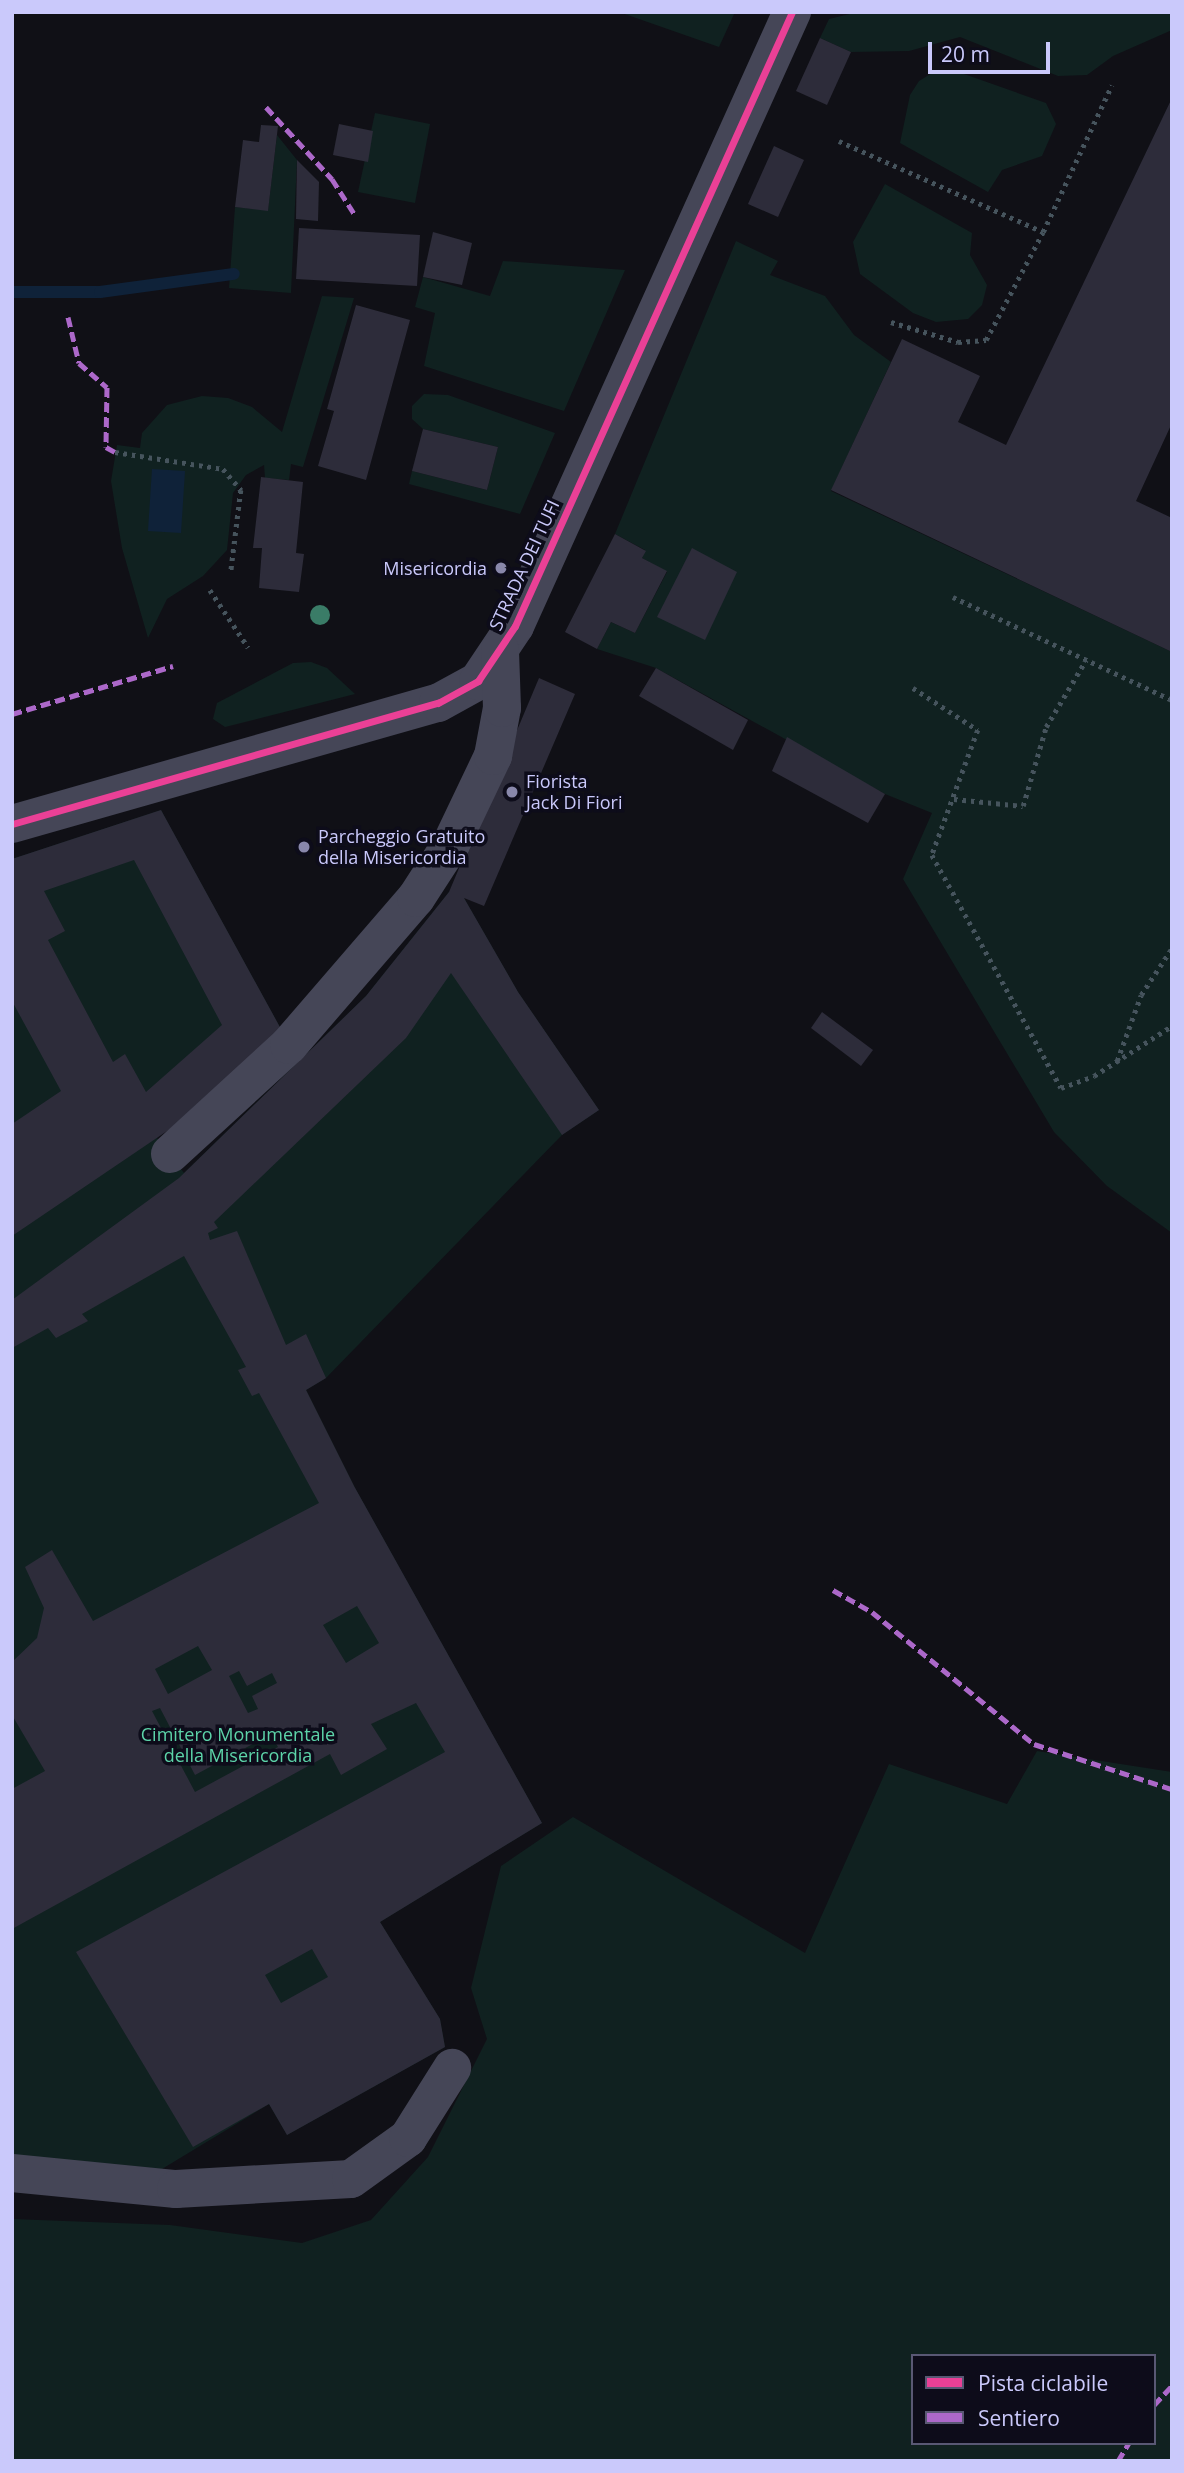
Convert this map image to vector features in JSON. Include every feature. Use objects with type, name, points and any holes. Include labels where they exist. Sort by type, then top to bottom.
[{"type":"street","name":"STRADA DEI TUFI","points":[[12,824],[453,698],[478,681],[500,650],[792,12]]},
{"type":"street","points":[[170,1154],[289,1045],[416,898],[451,844],[493,756],[502,708],[500,650]]},
{"type":"street","points":[[12,2174],[176,2189],[351,2179],[408,2138],[452,2068]]},
{"type":"path","points":[[891,322],[958,342],[986,340],[1043,232],[1112,85]]},
{"type":"path","points":[[839,141],[1043,232]]},
{"type":"path","points":[[116,452],[223,469],[241,490],[231,571]]},
{"type":"path","points":[[210,590],[248,646]]},
{"type":"path","points":[[953,597],[1172,700]]},
{"type":"path","points":[[954,799],[1023,806],[1046,727],[1086,660]]},
{"type":"path","points":[[913,688],[978,730],[932,855],[1061,1088],[1117,1062],[1172,1026]]},
{"type":"path","points":[[1117,1062],[1141,995],[1172,948]]},
{"type":"green space","points":[[619,12],[735,12],[719,47]]},
{"type":"green space","points":[[858,12],[1172,12],[1172,30],[1113,56],[1087,75],[1058,76],[960,37],[909,51],[851,52],[820,38],[829,19]]},
{"type":"green space","points":[[932,73],[964,74],[1046,103],[1056,124],[1042,156],[1002,170],[988,192],[900,143],[910,95],[919,81]]},
{"type":"green space","points":[[375,113],[430,124],[415,203],[358,192]]},
{"type":"green space","points":[[277,135],[297,160],[291,293],[229,288],[235,207],[268,210]]},
{"type":"green space","points":[[885,184],[972,233],[970,255],[987,285],[982,305],[968,319],[936,322],[913,313],[860,274],[853,242]]},
{"type":"green space","points":[[736,241],[778,261],[770,275],[825,296],[854,335],[891,362],[831,491],[1172,652],[1172,1233],[1107,1186],[1054,1132],[903,879],[932,813],[885,794],[656,668],[597,649],[611,622],[635,633],[667,572],[642,558],[645,550],[615,534]]},
{"type":"green space","points":[[503,261],[625,270],[564,411],[424,366],[435,313],[415,307],[423,277],[490,296]]},
{"type":"green space","points":[[322,296],[354,298],[303,467],[291,464],[289,480],[265,478],[264,465],[246,475],[233,493],[227,550],[203,576],[167,599],[148,638],[122,548],[111,481],[117,445],[140,448],[142,433],[167,405],[202,396],[228,398],[252,407],[282,432]]},
{"type":"green space","points":[[424,394],[448,395],[555,433],[520,514],[409,484],[412,471],[487,490],[498,447],[423,429],[412,419],[412,406]]},
{"type":"green space","points":[[311,662],[327,668],[355,694],[225,727],[213,719],[217,703],[293,663]]},
{"type":"green space","name":"Cimitero Monumentale della Misericordia","points":[[161,810],[281,1029],[157,1138],[184,1173],[366,996],[449,892],[464,898],[518,992],[599,1110],[562,1135],[326,1378],[306,1390],[354,1486],[542,1823],[380,1922],[440,2019],[445,2047],[287,2135],[269,2104],[162,2169],[12,2155],[12,859]]},
{"type":"green space","points":[[1037,1751],[1172,1772],[1172,2461],[12,2461],[12,2219],[170,2225],[302,2243],[371,2220],[428,2157],[487,2039],[471,1988],[501,1866],[573,1817],[805,1953],[889,1764],[1007,1804]]},
{"type":"water","points":[[152,469],[185,471],[181,533],[148,531]]},
{"type":"building","points":[[820,38],[851,52],[827,105],[796,91]]},
{"type":"building","points":[[1172,98],[1172,423],[1136,501],[1172,518],[1172,652],[831,490],[902,339],[980,376],[958,422],[1006,445]]},
{"type":"building","points":[[339,124],[373,131],[368,162],[333,155]]},
{"type":"building","points":[[261,125],[278,126],[268,211],[235,207],[243,140],[259,142]]},
{"type":"building","points":[[774,146],[804,160],[778,217],[748,204]]},
{"type":"building","points":[[297,160],[319,182],[318,221],[296,219]]},
{"type":"building","points":[[299,228],[420,235],[417,286],[296,279]]},
{"type":"building","points":[[433,232],[472,243],[462,285],[423,277]]},
{"type":"building","points":[[356,305],[410,320],[366,480],[318,466],[334,411],[327,409]]},
{"type":"building","points":[[423,429],[498,447],[487,490],[412,471]]},
{"type":"building","points":[[261,477],[303,482],[296,553],[304,554],[299,592],[259,588],[262,548],[253,548]]},
{"type":"building","points":[[615,534],[646,551],[642,558],[667,571],[635,633],[611,622],[597,649],[565,632]]},
{"type":"building","points":[[692,548],[737,572],[705,640],[657,617]]},
{"type":"building","points":[[656,668],[748,720],[733,750],[639,696]]},
{"type":"building","points":[[539,678],[575,694],[484,906],[464,898],[518,992],[599,1110],[562,1135],[451,973],[406,1038],[214,1222],[218,1228],[208,1233],[210,1240],[237,1231],[286,1345],[306,1334],[326,1378],[306,1390],[354,1486],[542,1823],[380,1922],[440,2019],[445,2047],[287,2135],[269,2104],[193,2147],[76,1952],[445,1752],[416,1703],[371,1724],[387,1749],[341,1775],[330,1754],[12,1929],[12,1789],[45,1771],[12,1715],[12,1662],[37,1638],[44,1608],[25,1567],[52,1550],[93,1621],[319,1503],[259,1393],[252,1396],[238,1370],[246,1367],[184,1256],[82,1314],[88,1321],[56,1338],[48,1328],[12,1348],[12,1300],[179,1178],[366,996],[449,892]],"holes":[[[357,1606],[379,1643],[346,1663],[323,1625]],[[198,1646],[212,1670],[168,1694],[155,1669]],[[239,1671],[247,1686],[272,1673],[277,1683],[252,1696],[258,1709],[248,1713],[229,1676]],[[160,1708],[195,1775],[266,1737],[261,1730],[266,1727],[278,1747],[195,1792],[152,1711]],[[312,1949],[328,1977],[281,2003],[265,1975]]]},
{"type":"building","points":[[787,737],[885,794],[868,823],[772,771]]},
{"type":"building","points":[[161,810],[281,1029],[170,1129],[12,1236],[12,1124],[61,1091],[12,1001],[12,859]],"holes":[[[134,860],[222,1025],[146,1092],[125,1054],[113,1062],[48,940],[65,931],[44,891]]]},
{"type":"building","points":[[822,1012],[873,1050],[861,1066],[811,1028]]},
{"type":"waterway","points":[[12,292],[100,292],[234,274]]},
{"type":"marked path","points":[[266,107],[332,179],[355,215]]},
{"type":"marked path","points":[[68,317],[79,363],[107,387],[106,447],[115,452]]},
{"type":"marked path","points":[[12,714],[173,666]]},
{"type":"marked path","points":[[833,1590],[872,1612],[1034,1744],[1172,1789]]},
{"type":"marked path","points":[[1156,2403],[1172,2386]]},
{"type":"marked path","points":[[1118,2461],[1128,2445]]},
{"type":"cycle path","points":[[12,824],[438,703],[478,681],[515,626],[792,12]]},
{"type":"place","name":"Misericordia","points":[[501,568]]},
{"type":"place","name":"Fiorista Jack Di Fiori","points":[[512,792]]},
{"type":"place","name":"Parcheggio Gratuito della Misericordia","points":[[304,847]]}]
